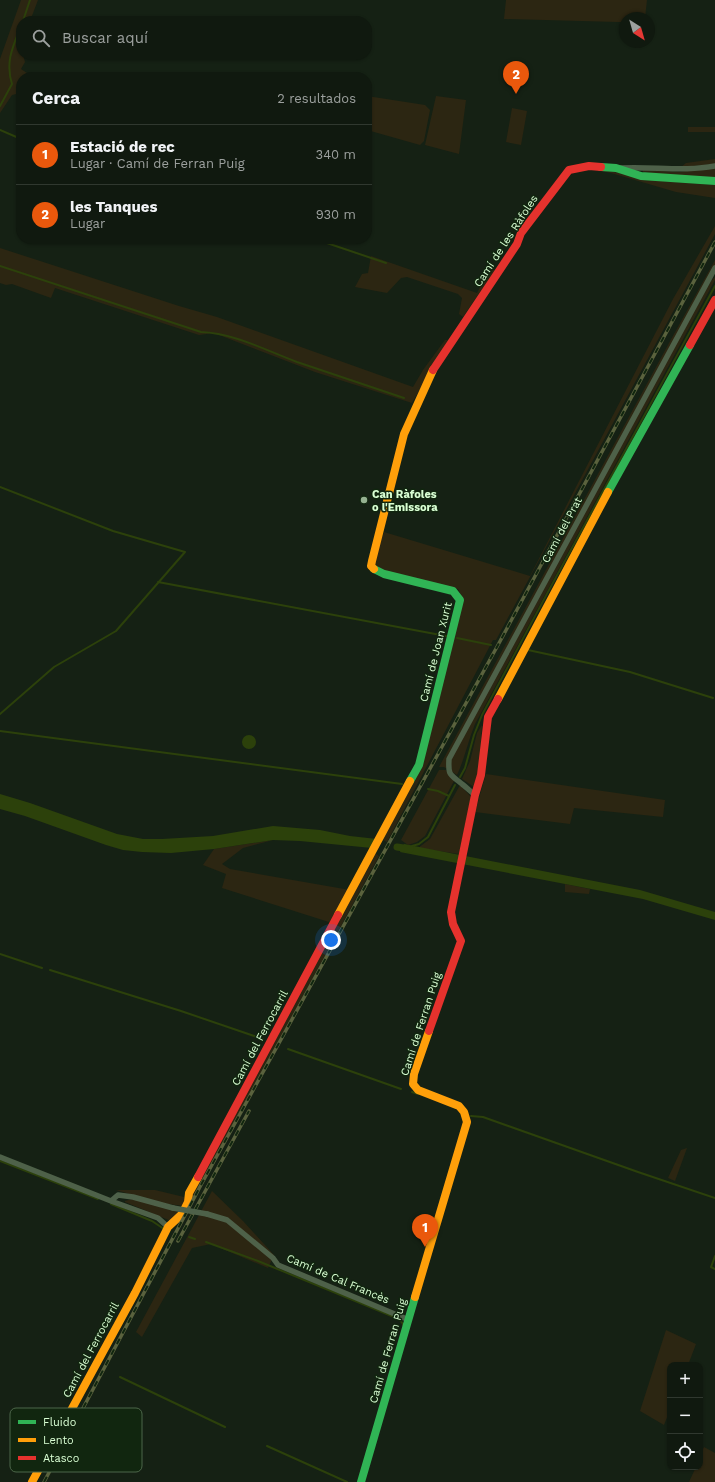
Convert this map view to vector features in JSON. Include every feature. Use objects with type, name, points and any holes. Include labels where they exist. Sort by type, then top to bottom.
[{"type":"street","name":"Camí de les Ràfoles","points":[[404,434],[433,370],[518,244],[521,233],[569,170],[589,166],[616,168],[641,176],[715,181]]},
{"type":"street","points":[[616,168],[702,168],[715,166]]},
{"type":"street","name":"Camí del Prat","points":[[475,795],[452,778],[448,770],[449,759],[715,268]]},
{"type":"street","name":"Camí de Ferran Puig","points":[[361,1482],[468,1122],[464,1112],[458,1106],[418,1090],[413,1084],[414,1074],[461,941],[453,924],[451,912],[475,795],[481,775],[488,717],[605,498],[715,300]]},
{"type":"street","name":"Camí de Joan Xurit","points":[[370,857],[419,765],[460,600],[452,591],[384,574],[375,570],[371,566],[404,434]]},
{"type":"street","name":"Camí del Ferrocarril","points":[[72,1408],[135,1293],[168,1227],[182,1214],[188,1202],[189,1193],[370,857]]},
{"type":"street","points":[[0,1157],[158,1218],[168,1227]]},
{"type":"street","name":"Camí de Cal Francès","points":[[111,1201],[118,1195],[133,1197],[227,1220],[273,1258],[278,1265],[409,1320]]},
{"type":"street","name":"Camí del Ferrocarril","points":[[32,1482],[37,1472]]},
{"type":"shaded area","points":[[21,0],[38,0],[32,16],[16,16],[16,60],[24,60],[25,62],[21,69],[26,72],[16,72],[16,94],[12,95],[0,113],[0,59]]},
{"type":"shaded area","points":[[506,0],[647,0],[646,12],[619,12],[619,22],[504,19]]},
{"type":"shaded area","points":[[436,96],[466,100],[459,154],[425,145]]},
{"type":"shaded area","points":[[372,97],[425,105],[430,110],[424,141],[420,145],[372,131]]},
{"type":"shaded area","points":[[512,108],[527,111],[521,145],[506,142]]},
{"type":"shaded area","points":[[688,127],[715,127],[715,132],[688,132]]},
{"type":"shaded area","points":[[715,159],[715,164],[681,167],[686,163]]},
{"type":"shaded area","points":[[715,167],[715,178],[698,179],[643,172],[643,170],[680,172]]},
{"type":"shaded area","points":[[591,169],[663,181],[715,185],[715,198],[676,192],[611,173]]},
{"type":"shaded area","points":[[715,226],[715,234],[496,640],[493,640],[387,842],[383,840],[422,764],[463,599],[458,589],[447,588],[377,569],[373,560],[384,532],[530,576],[673,299]]},
{"type":"shaded area","points":[[0,248],[217,317],[413,387],[423,370],[445,340],[448,340],[412,403],[315,372],[214,333],[199,335],[55,288],[51,298],[12,284],[6,285],[0,283]]},
{"type":"shaded area","points":[[371,256],[477,293],[489,269],[495,270],[463,317],[459,314],[462,298],[458,294],[407,277],[401,278],[387,293],[355,287],[362,274],[368,273]]},
{"type":"shaded area","points":[[715,260],[715,265],[540,587],[711,281],[715,277],[715,280],[475,724],[457,775],[444,767],[439,767],[669,343]]},
{"type":"shaded area","points":[[482,725],[479,773],[474,787],[462,779],[470,761],[477,733]]},
{"type":"shaded area","points":[[249,735],[254,737],[256,742],[254,747],[249,749],[244,747],[242,742],[244,737]]},
{"type":"shaded area","points":[[439,770],[446,770],[454,781],[425,836],[417,842],[408,845],[401,840]]},
{"type":"shaded area","points":[[486,774],[665,800],[663,817],[574,808],[570,824],[475,812]]},
{"type":"shaded area","points":[[460,785],[471,797],[459,854],[418,848],[430,839]]},
{"type":"shaded area","points":[[0,794],[117,834],[143,839],[213,836],[273,826],[320,830],[350,836],[377,839],[372,848],[273,840],[214,849],[171,853],[123,850],[25,816],[0,809]]},
{"type":"shaded area","points":[[273,840],[243,848],[222,864],[230,869],[350,890],[332,923],[222,888],[226,874],[203,865],[214,849]]},
{"type":"shaded area","points":[[404,844],[640,890],[715,912],[715,920],[643,899],[400,852]]},
{"type":"shaded area","points":[[375,853],[379,856],[192,1200],[192,1190]]},
{"type":"shaded area","points":[[565,884],[590,889],[589,894],[565,892]]},
{"type":"shaded area","points":[[687,1148],[675,1181],[668,1178],[681,1150]]},
{"type":"shaded area","points":[[116,1190],[155,1190],[184,1197],[184,1206],[160,1203]]},
{"type":"shaded area","points":[[212,1191],[243,1221],[274,1255],[268,1268],[211,1244],[192,1248],[142,1337],[136,1332]]},
{"type":"shaded area","points":[[132,1199],[181,1211],[171,1221],[125,1202]]},
{"type":"shaded area","points":[[666,1330],[696,1344],[689,1362],[667,1362],[667,1418],[664,1425],[640,1411]]},
{"type":"shaded area","points":[[704,1447],[715,1453],[715,1482],[689,1482],[695,1470],[703,1470]]},
{"type":"waterway","points":[[25,16],[30,0]]},
{"type":"waterway","points":[[0,106],[12,84],[9,68],[11,54],[16,39]]},
{"type":"waterway","points":[[0,130],[16,137]]},
{"type":"waterway","points":[[330,244],[386,263]]},
{"type":"waterway","points":[[0,266],[201,332],[213,333],[238,339],[297,362],[404,398]]},
{"type":"waterway","points":[[460,777],[465,768],[474,735],[482,715],[715,286]]},
{"type":"waterway","points":[[0,487],[113,531],[185,552],[116,631],[54,667],[0,714]]},
{"type":"waterway","points":[[158,582],[446,636]]},
{"type":"waterway","points":[[457,638],[491,645]]},
{"type":"waterway","points":[[528,650],[630,672],[713,698]]},
{"type":"waterway","points":[[0,731],[402,784]]},
{"type":"waterway","points":[[412,846],[419,844],[428,837],[455,785]]},
{"type":"waterway","points":[[428,789],[438,791],[449,796]]},
{"type":"waterway","points":[[397,847],[410,849]]},
{"type":"waterway","points":[[0,954],[42,968]]},
{"type":"waterway","points":[[50,970],[181,1011],[263,1039]]},
{"type":"waterway","points":[[288,1049],[401,1089]]},
{"type":"waterway","points":[[412,1092],[418,1094]]},
{"type":"waterway","points":[[471,1116],[483,1117],[715,1198]]},
{"type":"waterway","points":[[0,1161],[98,1199]]},
{"type":"waterway","points":[[111,1204],[152,1221],[164,1229]]},
{"type":"waterway","points":[[189,1237],[195,1239]]},
{"type":"waterway","points":[[206,1242],[258,1261],[399,1319],[403,1325]]},
{"type":"waterway","points":[[715,1256],[711,1267],[715,1269]]},
{"type":"waterway","points":[[120,1377],[225,1427]]},
{"type":"waterway","points":[[267,1446],[347,1482]]},
{"type":"railway","points":[[83,1408],[202,1183],[498,645],[715,242]]},
{"type":"railway","points":[[178,1241],[249,1111]]},
{"type":"railway","points":[[44,1482],[49,1472]]},
{"type":"traffic: fast","points":[[601,167],[616,168],[641,176],[715,181]]},
{"type":"traffic: fast","points":[[608,492],[690,345]]},
{"type":"traffic: fast","points":[[374,569],[384,574],[453,591],[460,600],[419,765],[410,781]]},
{"type":"traffic: fast","points":[[361,1482],[415,1297]]},
{"type":"traffic: slow","points":[[374,569],[371,566],[372,561],[404,434],[433,370]]},
{"type":"traffic: slow","points":[[498,699],[608,492]]},
{"type":"traffic: slow","points":[[338,915],[410,781]]},
{"type":"traffic: slow","points":[[415,1297],[467,1122],[464,1112],[459,1106],[418,1090],[413,1084],[414,1074],[429,1031]]},
{"type":"traffic: slow","points":[[72,1408],[135,1293],[168,1227],[182,1214],[188,1202],[189,1193],[198,1177]]},
{"type":"traffic: slow","points":[[32,1482],[37,1472]]},
{"type":"traffic: jam","points":[[433,370],[517,244],[521,233],[569,170],[589,166],[601,167]]},
{"type":"traffic: jam","points":[[690,345],[715,300]]},
{"type":"traffic: jam","points":[[429,1031],[461,941],[453,924],[451,912],[475,795],[481,775],[488,717],[498,699]]},
{"type":"traffic: jam","points":[[198,1177],[338,915]]},
{"type":"place","name":"les Tanques","points":[[516,94]]},
{"type":"place","name":"Can Ràfoles o l'Emissora","points":[[364,500]]},
{"type":"place","name":"Estació de rec","points":[[425,1247]]}]
